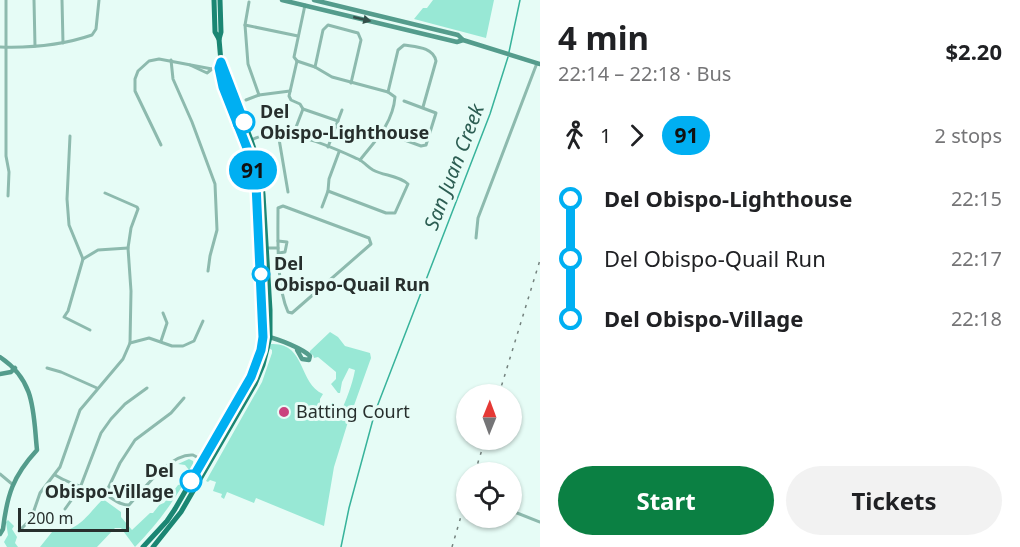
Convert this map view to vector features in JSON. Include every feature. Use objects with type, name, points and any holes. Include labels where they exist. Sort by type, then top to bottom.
[{"type":"main road","points":[[214,0],[215,32],[219,39]]},
{"type":"main road","points":[[142,547],[167,521],[255,384],[263,365],[267,337],[270,310],[263,248],[262,183],[249,142],[223,87],[219,39],[221,32],[220,0]]},
{"type":"main road","points":[[282,0],[457,42],[464,40]]},
{"type":"main road","points":[[305,5],[314,0],[458,35],[464,40],[539,63]]},
{"type":"main road","points":[[267,337],[285,342],[297,350]]},
{"type":"main road","points":[[0,357],[15,368],[26,383],[32,397],[37,450],[12,484],[3,530],[0,534]]},
{"type":"main road","points":[[0,374],[11,372],[15,368]]},
{"type":"main road","points":[[153,547],[181,512],[206,462]]},
{"type":"street","points":[[6,0],[8,196]]},
{"type":"street","points":[[34,0],[35,47]]},
{"type":"street","points":[[62,0],[63,43]]},
{"type":"street","points":[[0,47],[35,47],[63,43],[94,33],[99,0]]},
{"type":"street","points":[[249,2],[245,25],[248,64],[259,95]]},
{"type":"street","points":[[305,5],[297,36],[294,57],[297,61],[315,67],[332,77],[388,92],[394,95],[396,100],[383,132],[360,160]]},
{"type":"street","points":[[245,25],[297,36]]},
{"type":"street","points":[[315,67],[323,30],[328,25],[358,33],[361,40],[351,83]]},
{"type":"street","points":[[388,92],[398,50],[404,45],[431,51],[436,61],[423,107]]},
{"type":"street","points":[[161,145],[137,96],[134,83],[138,70],[144,63],[159,59],[189,64],[207,73],[221,66]]},
{"type":"street","points":[[171,60],[173,79],[215,184],[217,230],[208,271]]},
{"type":"street","points":[[297,61],[289,96],[291,100],[300,104],[303,109],[338,121]]},
{"type":"street","points":[[476,238],[478,218],[539,63]]},
{"type":"street","points":[[246,100],[259,95],[290,91]]},
{"type":"street","points":[[383,132],[424,146],[436,115],[432,110],[404,101]]},
{"type":"street","points":[[293,135],[303,109]]},
{"type":"street","points":[[328,147],[342,110]]},
{"type":"street","points":[[249,142],[278,133],[293,135],[360,160],[373,170],[404,180],[408,184],[395,213],[386,213],[328,191]]},
{"type":"street","points":[[278,133],[288,192]]},
{"type":"street","points":[[70,136],[67,199],[69,225],[83,259],[68,311],[64,317],[90,330]]},
{"type":"street","points":[[322,207],[339,152]]},
{"type":"street","points":[[0,156],[6,156]]},
{"type":"street","points":[[19,531],[31,519],[40,493],[55,475],[65,457],[70,434],[80,410],[123,359],[130,343],[129,248],[131,228],[138,209],[105,193]]},
{"type":"street","points":[[284,206],[369,238],[371,244],[292,313],[288,312],[284,302],[278,241],[278,208],[284,206]]},
{"type":"street","points":[[278,241],[286,242],[287,248],[285,252],[279,253]]},
{"type":"street","points":[[83,259],[98,250],[129,248]]},
{"type":"street","points":[[263,248],[278,248]]},
{"type":"street","points":[[161,341],[167,323],[163,313]]},
{"type":"street","points":[[130,343],[144,338],[172,346],[183,346],[194,341],[203,321]]},
{"type":"street","points":[[47,368],[97,388]]},
{"type":"street","points":[[65,509],[80,488],[101,433],[125,404],[147,388]]},
{"type":"street","points":[[105,495],[120,463],[135,440],[171,413],[184,398]]},
{"type":"street","points":[[55,475],[67,483],[105,495],[121,505],[129,505],[169,464],[187,454],[206,462]]},
{"type":"street","points":[[0,474],[12,484]]},
{"type":"street","points":[[522,515],[540,522]]},
{"type":"green space","points":[[433,0],[494,0],[486,38],[414,19]]},
{"type":"green space","points":[[330,332],[338,337],[345,346],[370,353],[371,358],[334,467],[324,526],[256,498],[254,503],[227,492],[224,499],[221,497],[222,494],[213,491],[216,482],[206,481],[262,382],[272,353],[269,348],[271,344],[282,345],[296,356],[309,381],[323,394],[320,399],[320,410],[327,413],[334,401],[331,411],[340,414],[355,370],[349,368],[342,382],[340,393],[338,393],[331,384],[336,379],[336,372],[318,357],[314,358],[310,354],[310,351]]},
{"type":"green space","points":[[189,459],[193,461],[194,466],[181,488],[160,518],[135,547],[121,528],[115,528],[97,547],[40,547],[52,532],[69,530],[81,522],[103,499],[121,512],[121,517],[132,530],[150,513],[153,513],[160,504],[164,503],[178,485],[182,484],[189,470],[185,465],[178,464]]},
{"type":"green space","points":[[8,520],[14,526],[12,529],[17,537],[15,543],[18,547],[7,547],[4,542],[8,535],[6,522]]},
{"type":"waterway","name":"San Juan Creek","points":[[509,52],[520,0]]},
{"type":"waterway","name":"San Juan Creek","points":[[341,547],[375,412],[490,114],[508,57]]},
{"type":"railway","points":[[502,384],[540,260]]},
{"type":"railway","points":[[478,462],[482,450]]},
{"type":"railway","points":[[452,547],[458,528]]},
{"type":"bus line","name":"91","points":[[191,481],[251,377],[261,350],[264,327],[256,184],[249,153],[220,78],[221,62],[244,122]]},
{"type":"place","name":"Del Obispo-Lighthouse","points":[[244,122]]},
{"type":"place","name":"Del Obispo-Quail Run","points":[[261,274]]},
{"type":"place","name":"Batting Court","points":[[284,412]]},
{"type":"place","name":"Del Obispo-Village","points":[[191,481]]}]
